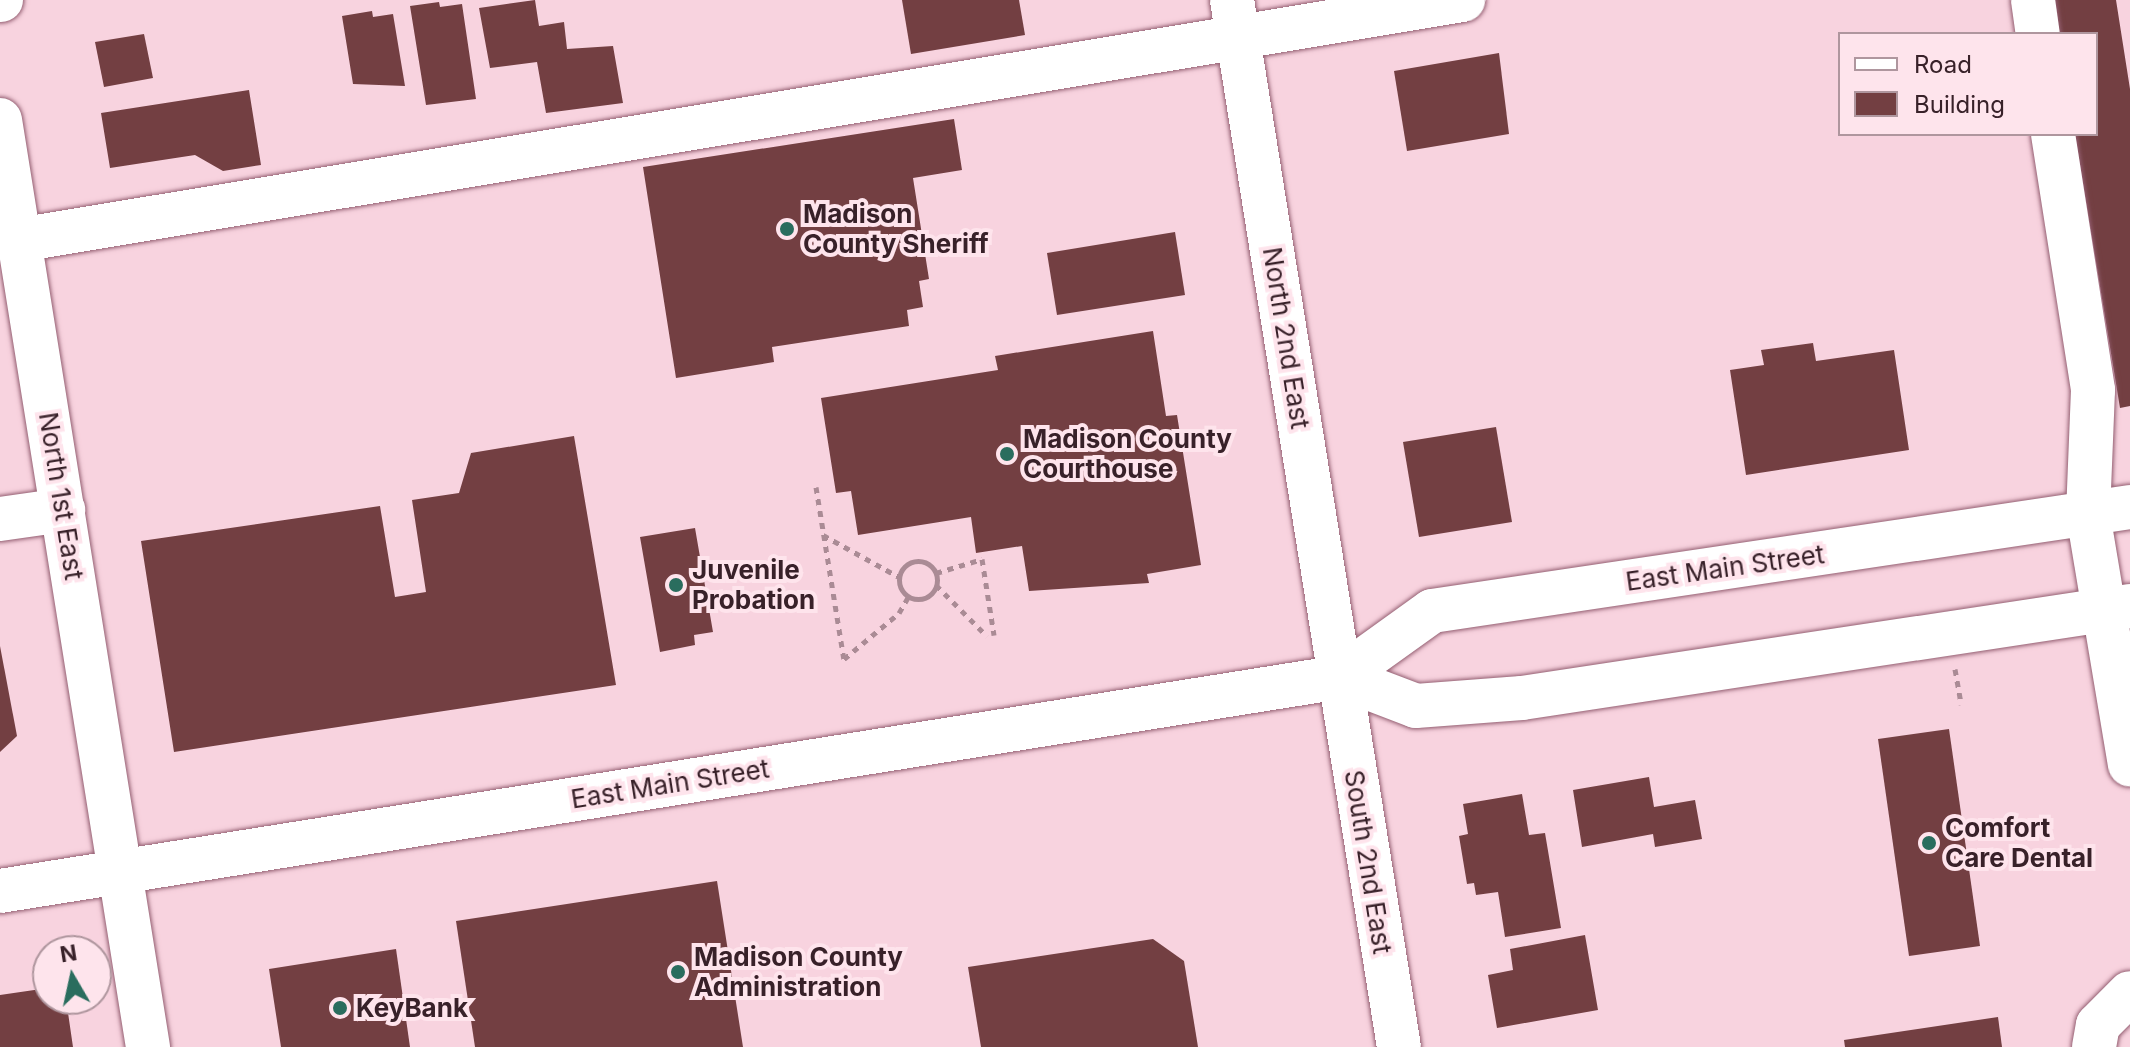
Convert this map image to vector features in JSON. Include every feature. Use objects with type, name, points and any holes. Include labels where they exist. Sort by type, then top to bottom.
[{"type":"street","points":[[19,240],[1235,18],[1463,0]]},
{"type":"street","points":[[2033,0],[2038,32]]},
{"type":"street","name":"North 2nd East","points":[[1235,18],[1340,677]]},
{"type":"street","name":"North 1st East","points":[[0,120],[148,1047]]},
{"type":"street","points":[[2053,136],[2093,390],[2088,514],[2117,608],[2130,765]]},
{"type":"street","name":"East Main Street","points":[[0,891],[1340,677],[1432,611],[2130,507]]},
{"type":"street","points":[[0,519],[63,510]]},
{"type":"street","name":"East Main Street","points":[[1340,677],[1416,706],[1522,698],[2117,608]]},
{"type":"street","name":"South 2nd East","points":[[1340,677],[1399,1047]]},
{"type":"street","points":[[2094,1047],[2098,1025],[2130,993]]},
{"type":"path","points":[[816,487],[844,659],[899,613],[909,596]]},
{"type":"path","points":[[823,535],[899,577],[909,596]]},
{"type":"path","points":[[899,577],[916,561],[936,573],[982,559],[991,636],[936,585]]},
{"type":"path","points":[[909,596],[924,598],[936,585],[936,573]]},
{"type":"path","points":[[1954,666],[1961,704]]},
{"type":"building","points":[[535,0],[539,26],[564,22],[567,49],[613,46],[623,103],[546,113],[537,62],[490,68],[479,8]]},
{"type":"building","points":[[902,0],[1019,0],[1025,35],[911,54]]},
{"type":"building","points":[[2053,0],[2116,0],[2130,89],[2130,406],[2120,408],[2075,136],[2098,136],[2098,32],[2059,32]]},
{"type":"building","points":[[439,2],[440,7],[462,4],[476,99],[426,105],[410,6]]},
{"type":"building","points":[[372,11],[373,17],[393,14],[405,86],[353,84],[342,16]]},
{"type":"building","points":[[144,34],[153,78],[104,87],[95,42]]},
{"type":"building","points":[[1499,53],[1509,134],[1407,151],[1394,71]]},
{"type":"building","points":[[249,90],[261,165],[223,171],[195,155],[110,168],[101,113]]},
{"type":"building","name":"Madison County Sheriff","points":[[954,119],[962,170],[913,178],[929,279],[919,281],[923,307],[907,310],[909,326],[772,347],[774,362],[676,378],[643,167]]},
{"type":"building","points":[[1175,232],[1185,295],[1057,315],[1047,253]]},
{"type":"building","name":"Madison County Courthouse","points":[[1153,331],[1166,416],[1177,415],[1201,565],[1147,574],[1149,583],[1029,591],[1022,546],[976,553],[971,517],[858,535],[851,491],[836,493],[821,398],[998,370],[995,356]]},
{"type":"building","points":[[1813,343],[1816,361],[1894,350],[1909,450],[1746,475],[1730,370],[1764,365],[1761,350]]},
{"type":"building","points":[[1496,427],[1512,522],[1419,537],[1403,442]]},
{"type":"building","points":[[574,436],[616,685],[174,752],[141,541],[380,506],[395,597],[426,592],[412,500],[459,493],[471,453]]},
{"type":"building","name":"Juvenile Probation","points":[[695,528],[713,632],[694,635],[695,645],[660,652],[640,537]]},
{"type":"building","points":[[0,646],[17,736],[0,752]]},
{"type":"building","name":"Comfort Care Dental","points":[[1949,729],[1980,946],[1909,956],[1878,739]]},
{"type":"building","points":[[1649,777],[1654,807],[1695,800],[1702,839],[1655,847],[1653,834],[1582,847],[1573,790]]},
{"type":"building","points":[[1522,794],[1529,835],[1545,833],[1561,928],[1505,937],[1498,892],[1476,895],[1474,883],[1467,884],[1459,836],[1468,834],[1463,804]]},
{"type":"building","points":[[717,881],[743,1047],[475,1047],[456,921]]},
{"type":"building","points":[[1585,935],[1598,1010],[1497,1028],[1488,975],[1513,970],[1510,949]]},
{"type":"building","points":[[1153,939],[1184,961],[1198,1047],[981,1047],[968,967]]},
{"type":"building","name":"KeyBank","points":[[396,949],[410,1047],[281,1047],[269,969]]},
{"type":"building","points":[[32,990],[32,1015],[68,1015],[73,1047],[0,1047],[0,995]]},
{"type":"building","points":[[1998,1017],[2002,1047],[1845,1047],[1844,1040]]},
{"type":"place","name":"Madison County Sheriff","points":[[787,229]]},
{"type":"place","name":"Madison County Courthouse","points":[[1007,454]]},
{"type":"place","name":"Juvenile Probation","points":[[676,585]]},
{"type":"place","name":"Comfort Care Dental","points":[[1929,843]]},
{"type":"place","name":"Madison County Administration","points":[[678,972]]},
{"type":"place","name":"KeyBank","points":[[340,1008]]}]
